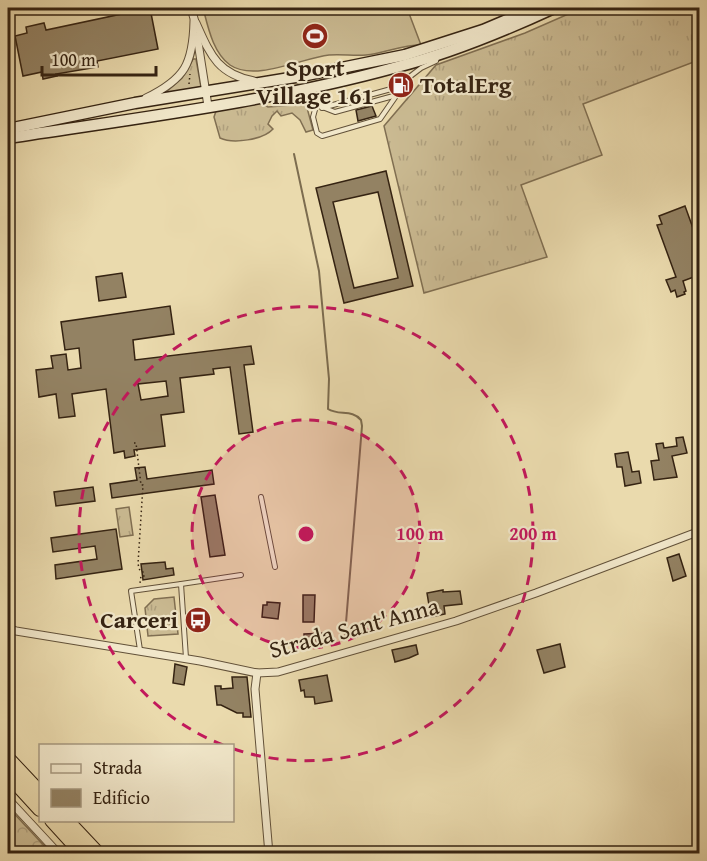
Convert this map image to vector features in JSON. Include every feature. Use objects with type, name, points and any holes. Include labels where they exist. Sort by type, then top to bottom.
[{"type":"highway","points":[[8,759],[39,792]]},
{"type":"highway","points":[[8,774],[39,808]]},
{"type":"highway","points":[[54,822],[83,854]]},
{"type":"highway","points":[[68,822],[98,854]]},
{"type":"main road","points":[[8,129],[135,103],[405,56],[483,30],[535,8]]},
{"type":"main road","points":[[8,138],[311,88],[399,67],[514,26],[555,8]]},
{"type":"street","points":[[191,8],[208,106]]},
{"type":"street","points":[[135,103],[171,84],[182,73],[194,45],[194,21]]},
{"type":"street","points":[[194,21],[213,59],[219,65],[235,76],[259,82]]},
{"type":"street","name":"Strada Sant'Anna","points":[[8,628],[186,658],[257,673],[290,669],[456,621],[699,531]]},
{"type":"street","points":[[257,673],[255,689],[269,854]]},
{"type":"street","points":[[8,799],[59,854]]},
{"type":"lane","points":[[316,106],[313,117],[317,133],[322,136],[380,119],[408,78],[421,68],[436,62],[439,53]]},
{"type":"lane","points":[[322,108],[403,86]]},
{"type":"lane","points":[[275,95],[280,101],[307,101],[334,112],[397,94]]},
{"type":"lane","points":[[261,498],[275,567]]},
{"type":"lane","points":[[140,651],[131,591],[241,575]]},
{"type":"lane","points":[[181,584],[186,658]]},
{"type":"path","points":[[187,62],[193,65],[188,80],[190,94]]},
{"type":"path","points":[[134,443],[136,443],[141,484],[143,485],[138,564],[144,576],[141,576],[141,590]]},
{"type":"green space","name":"Sport Village 161","points":[[203,8],[407,8],[421,45],[366,55],[329,55],[265,70],[240,70],[230,65],[219,54]]},
{"type":"green space","points":[[582,8],[699,8],[699,60],[583,104],[602,155],[521,185],[547,257],[424,293],[384,126],[436,65],[525,33]]},
{"type":"green space","points":[[193,59],[196,59],[201,87],[165,93],[182,78]]},
{"type":"green space","points":[[260,102],[268,107],[306,104],[313,130],[306,132],[300,120],[292,113],[281,116],[277,111],[268,124],[273,129],[262,136],[240,141],[220,138],[214,117],[216,111]]},
{"type":"green space","points":[[129,507],[133,535],[120,537],[116,509]]},
{"type":"green space","points":[[174,597],[178,634],[148,636],[145,608],[154,599]]},
{"type":"green space","points":[[8,807],[51,853],[8,853]]},
{"type":"building","points":[[150,8],[158,49],[97,61],[98,67],[56,74],[57,76],[43,79],[42,72],[23,76],[15,36],[27,33],[26,27],[44,23],[46,30]]},
{"type":"building","points":[[372,106],[376,116],[358,121],[356,110]]},
{"type":"building","points":[[386,171],[413,286],[344,303],[316,188]],"holes":[[[378,192],[398,278],[354,288],[333,202]]]},
{"type":"building","points":[[685,206],[699,245],[699,275],[683,281],[685,294],[677,297],[675,290],[671,292],[666,280],[676,277],[657,225],[662,224],[659,216]]},
{"type":"building","points":[[122,273],[126,297],[99,301],[96,277]]},
{"type":"building","points":[[170,306],[174,334],[133,340],[135,360],[251,346],[254,364],[244,365],[253,432],[239,434],[230,367],[213,369],[214,374],[180,378],[184,412],[161,415],[165,446],[134,450],[135,456],[125,458],[124,451],[114,453],[106,389],[72,394],[75,416],[59,418],[56,394],[39,397],[36,370],[53,368],[51,356],[66,354],[68,370],[81,368],[79,348],[65,350],[61,322]],"holes":[[[166,381],[168,396],[141,400],[138,384]]]},
{"type":"building","points":[[683,437],[687,453],[672,456],[677,477],[654,480],[651,461],[659,460],[656,444],[663,443],[664,448],[677,446],[676,438]]},
{"type":"building","points":[[628,452],[632,472],[639,471],[641,483],[625,486],[622,467],[617,467],[615,454]]},
{"type":"building","points":[[145,467],[147,479],[212,470],[214,484],[112,498],[110,484],[137,480],[135,468]]},
{"type":"building","points":[[93,487],[95,501],[56,506],[54,492]]},
{"type":"building","points":[[215,495],[225,555],[210,557],[201,497]]},
{"type":"building","points":[[116,529],[122,569],[56,579],[55,565],[97,559],[95,546],[53,552],[51,538]]},
{"type":"building","points":[[679,554],[686,576],[673,581],[667,558]]},
{"type":"building","points":[[165,562],[166,569],[173,568],[174,575],[143,580],[141,564]]},
{"type":"building","points":[[443,590],[443,592],[460,591],[462,604],[444,606],[445,614],[431,617],[427,593]]},
{"type":"building","points":[[303,595],[315,595],[314,622],[303,622]]},
{"type":"building","points":[[267,602],[280,603],[278,619],[262,617],[263,605],[267,605]]},
{"type":"building","points":[[325,633],[325,644],[304,645],[304,634]]},
{"type":"building","points":[[560,644],[565,667],[544,673],[537,650]]},
{"type":"building","points":[[416,645],[418,654],[395,662],[392,650]]},
{"type":"building","points":[[175,664],[187,667],[184,685],[173,683]]},
{"type":"building","points":[[327,675],[332,701],[315,704],[314,697],[305,697],[304,690],[301,691],[299,680]]},
{"type":"building","points":[[232,677],[247,677],[251,717],[243,717],[243,713],[217,705],[215,686],[221,686],[221,689],[233,688]]},
{"type":"waterway","points":[[294,154],[319,271],[329,379],[328,409],[354,415],[361,420],[362,426],[345,635]]},
{"type":"place","name":"Sport Village 161","points":[[315,36]]},
{"type":"place","name":"TotalErg","points":[[401,85]]},
{"type":"place","name":"Carceri","points":[[198,620]]}]
